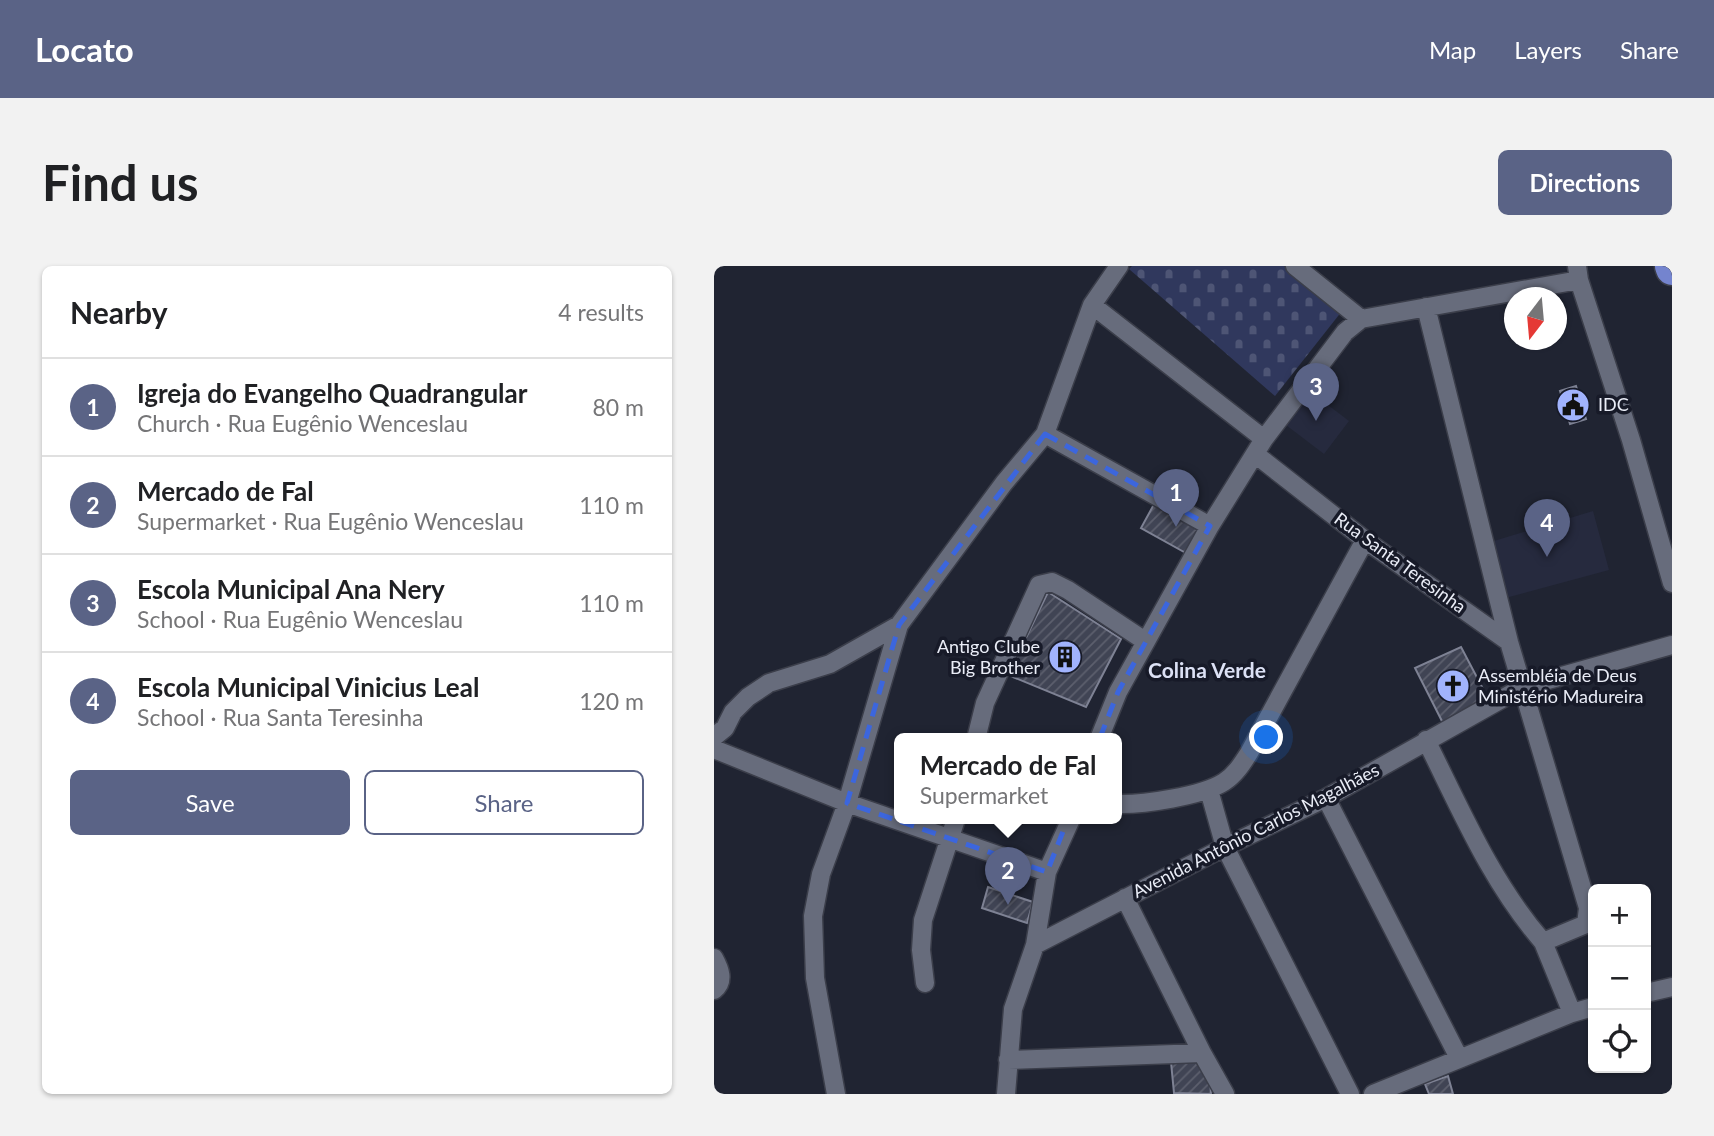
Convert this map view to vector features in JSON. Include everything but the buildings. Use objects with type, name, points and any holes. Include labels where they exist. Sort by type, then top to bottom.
[{"type":"street","points":[[836,1094],[815,978],[813,916],[821,874],[847,803],[899,625],[1004,483],[1045,434],[1093,305],[1119,266]]},
{"type":"street","points":[[1295,266],[1362,318]]},
{"type":"street","points":[[1101,733],[1118,692],[1210,526],[1260,447],[1345,332],[1362,318],[1426,307],[1578,273],[1631,440],[1672,583]]},
{"type":"street","name":"Rua Santa Teresinha","points":[[1093,305],[1365,540],[1508,642]]},
{"type":"street","points":[[1426,307],[1508,642],[1588,908],[1586,924],[1543,942]]},
{"type":"street","points":[[1045,434],[1210,526]]},
{"type":"street","points":[[1122,804],[1149,802],[1209,790],[1235,773],[1249,753],[1365,540]]},
{"type":"street","points":[[978,733],[985,703],[1039,585],[1052,582],[1060,586],[1145,641]]},
{"type":"street","points":[[714,737],[725,728],[733,712],[748,697],[769,683],[831,664],[899,625]]},
{"type":"street","name":"Avenida Antônio Carlos Magalhães","points":[[1035,944],[1326,799],[1522,687],[1672,645]]},
{"type":"street","points":[[1426,740],[1499,884],[1543,942],[1572,1013]]},
{"type":"street","points":[[714,749],[894,819]]},
{"type":"street","points":[[1209,790],[1225,847],[1350,1094]]},
{"type":"street","points":[[1326,799],[1459,1058]]},
{"type":"street","points":[[908,824],[1047,872]]},
{"type":"street","points":[[925,983],[923,920],[955,824]]},
{"type":"street","points":[[1006,1094],[1013,1009],[1035,944],[1047,872],[1069,824]]},
{"type":"street","points":[[1125,898],[1225,1094]]},
{"type":"street","points":[[714,958],[721,979],[714,990]]},
{"type":"street","points":[[1651,992],[1672,987]]},
{"type":"street","points":[[1373,1094],[1588,1008]]},
{"type":"street","points":[[1008,1060],[1202,1053]]},
{"type":"highlighted area","points":[[1045,434],[1210,526],[1118,692],[1047,872],[847,803],[899,625]]},
{"type":"shaded area","points":[[1307,389],[1349,421],[1324,454],[1282,422]]},
{"type":"shaded area","points":[[1593,511],[1609,570],[1498,600],[1484,544]]},
{"type":"green space","points":[[1132,266],[1284,266],[1342,311],[1275,396],[1129,269]]},
{"type":"place","name":"IDC","points":[[1573,405]]},
{"type":"place","name":"Escola Municipal Ana Nery","points":[[1316,421]]},
{"type":"place","name":"Igreja do Evangelho Quadrangular","points":[[1176,527]]},
{"type":"place","name":"Escola Municipal Vinicius Leal","points":[[1547,557]]},
{"type":"place","name":"Antigo Clube Big Brother","points":[[1065,657]]},
{"type":"place","name":"Assembléia de Deus Ministério Madureira","points":[[1453,686]]},
{"type":"place","name":"Mercado de Fal","points":[[1008,905]]},
{"type":"district","name":"Colina Verde","points":[[1207,671]]}]
